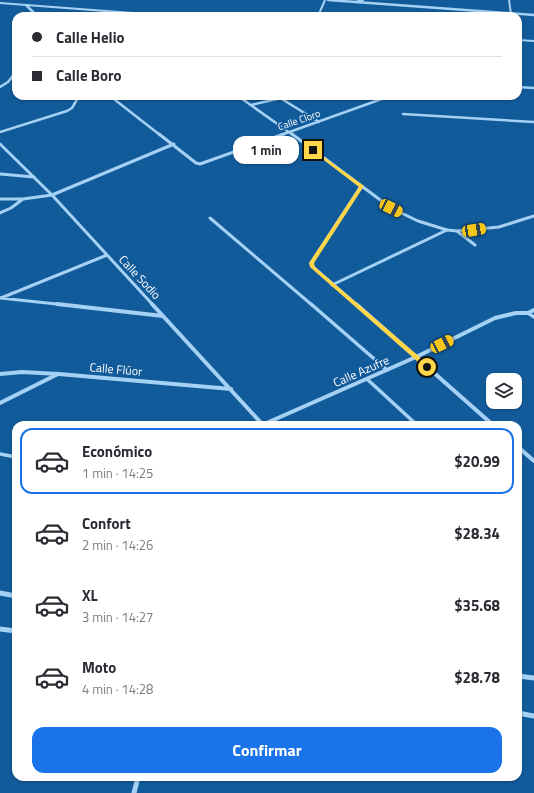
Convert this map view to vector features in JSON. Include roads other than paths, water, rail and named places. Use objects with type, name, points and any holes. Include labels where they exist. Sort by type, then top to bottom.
[{"type":"street","points":[[320,12],[324,0]]},
{"type":"street","points":[[328,0],[485,12]]},
{"type":"street","points":[[354,2],[363,0]]},
{"type":"street","points":[[509,0],[511,12]]},
{"type":"street","points":[[0,3],[120,12]]},
{"type":"street","points":[[26,5],[32,12]]},
{"type":"street","points":[[522,14],[534,15]]},
{"type":"street","points":[[522,40],[534,41]]},
{"type":"street","points":[[0,87],[8,82],[12,77]]},
{"type":"street","points":[[522,87],[534,88]]},
{"type":"street","points":[[0,132],[67,111],[72,108],[77,100]]},
{"type":"street","name":"Calle Cloro","points":[[115,100],[174,144],[196,163],[200,164],[379,100]]},
{"type":"street","points":[[244,100],[290,132],[391,208],[418,221],[447,230],[456,231],[499,227],[534,216]]},
{"type":"street","points":[[251,105],[268,100]]},
{"type":"street","points":[[284,100],[319,122]]},
{"type":"street","points":[[403,114],[534,122]]},
{"type":"street","name":"Calle Sodio","points":[[0,144],[52,195],[231,389],[259,421]]},
{"type":"street","points":[[0,199],[23,199],[52,195],[174,144]]},
{"type":"street","points":[[0,174],[34,177]]},
{"type":"street","points":[[361,186],[311,263],[313,267],[488,421]]},
{"type":"street","points":[[0,213],[11,208],[23,199]]},
{"type":"street","points":[[210,218],[387,370]]},
{"type":"street","points":[[332,285],[447,230]]},
{"type":"street","points":[[456,231],[475,245]]},
{"type":"street","points":[[0,298],[107,255]]},
{"type":"street","points":[[0,298],[163,316]]},
{"type":"street","name":"Calle Azufre","points":[[271,421],[416,357],[495,318],[516,313],[528,313],[534,310]]},
{"type":"street","points":[[528,313],[534,317]]},
{"type":"street","name":"Calle Flúor","points":[[0,374],[22,372],[59,374],[231,389]]},
{"type":"street","points":[[0,403],[59,374]]},
{"type":"street","points":[[367,379],[413,421]]},
{"type":"street","points":[[522,450],[534,461]]},
{"type":"street","points":[[0,454],[12,456]]},
{"type":"street","points":[[0,593],[12,595]]},
{"type":"street","points":[[0,628],[12,630]]},
{"type":"street","points":[[522,676],[534,678]]},
{"type":"street","points":[[522,714],[534,716]]},
{"type":"street","points":[[133,792],[137,781]]}]
